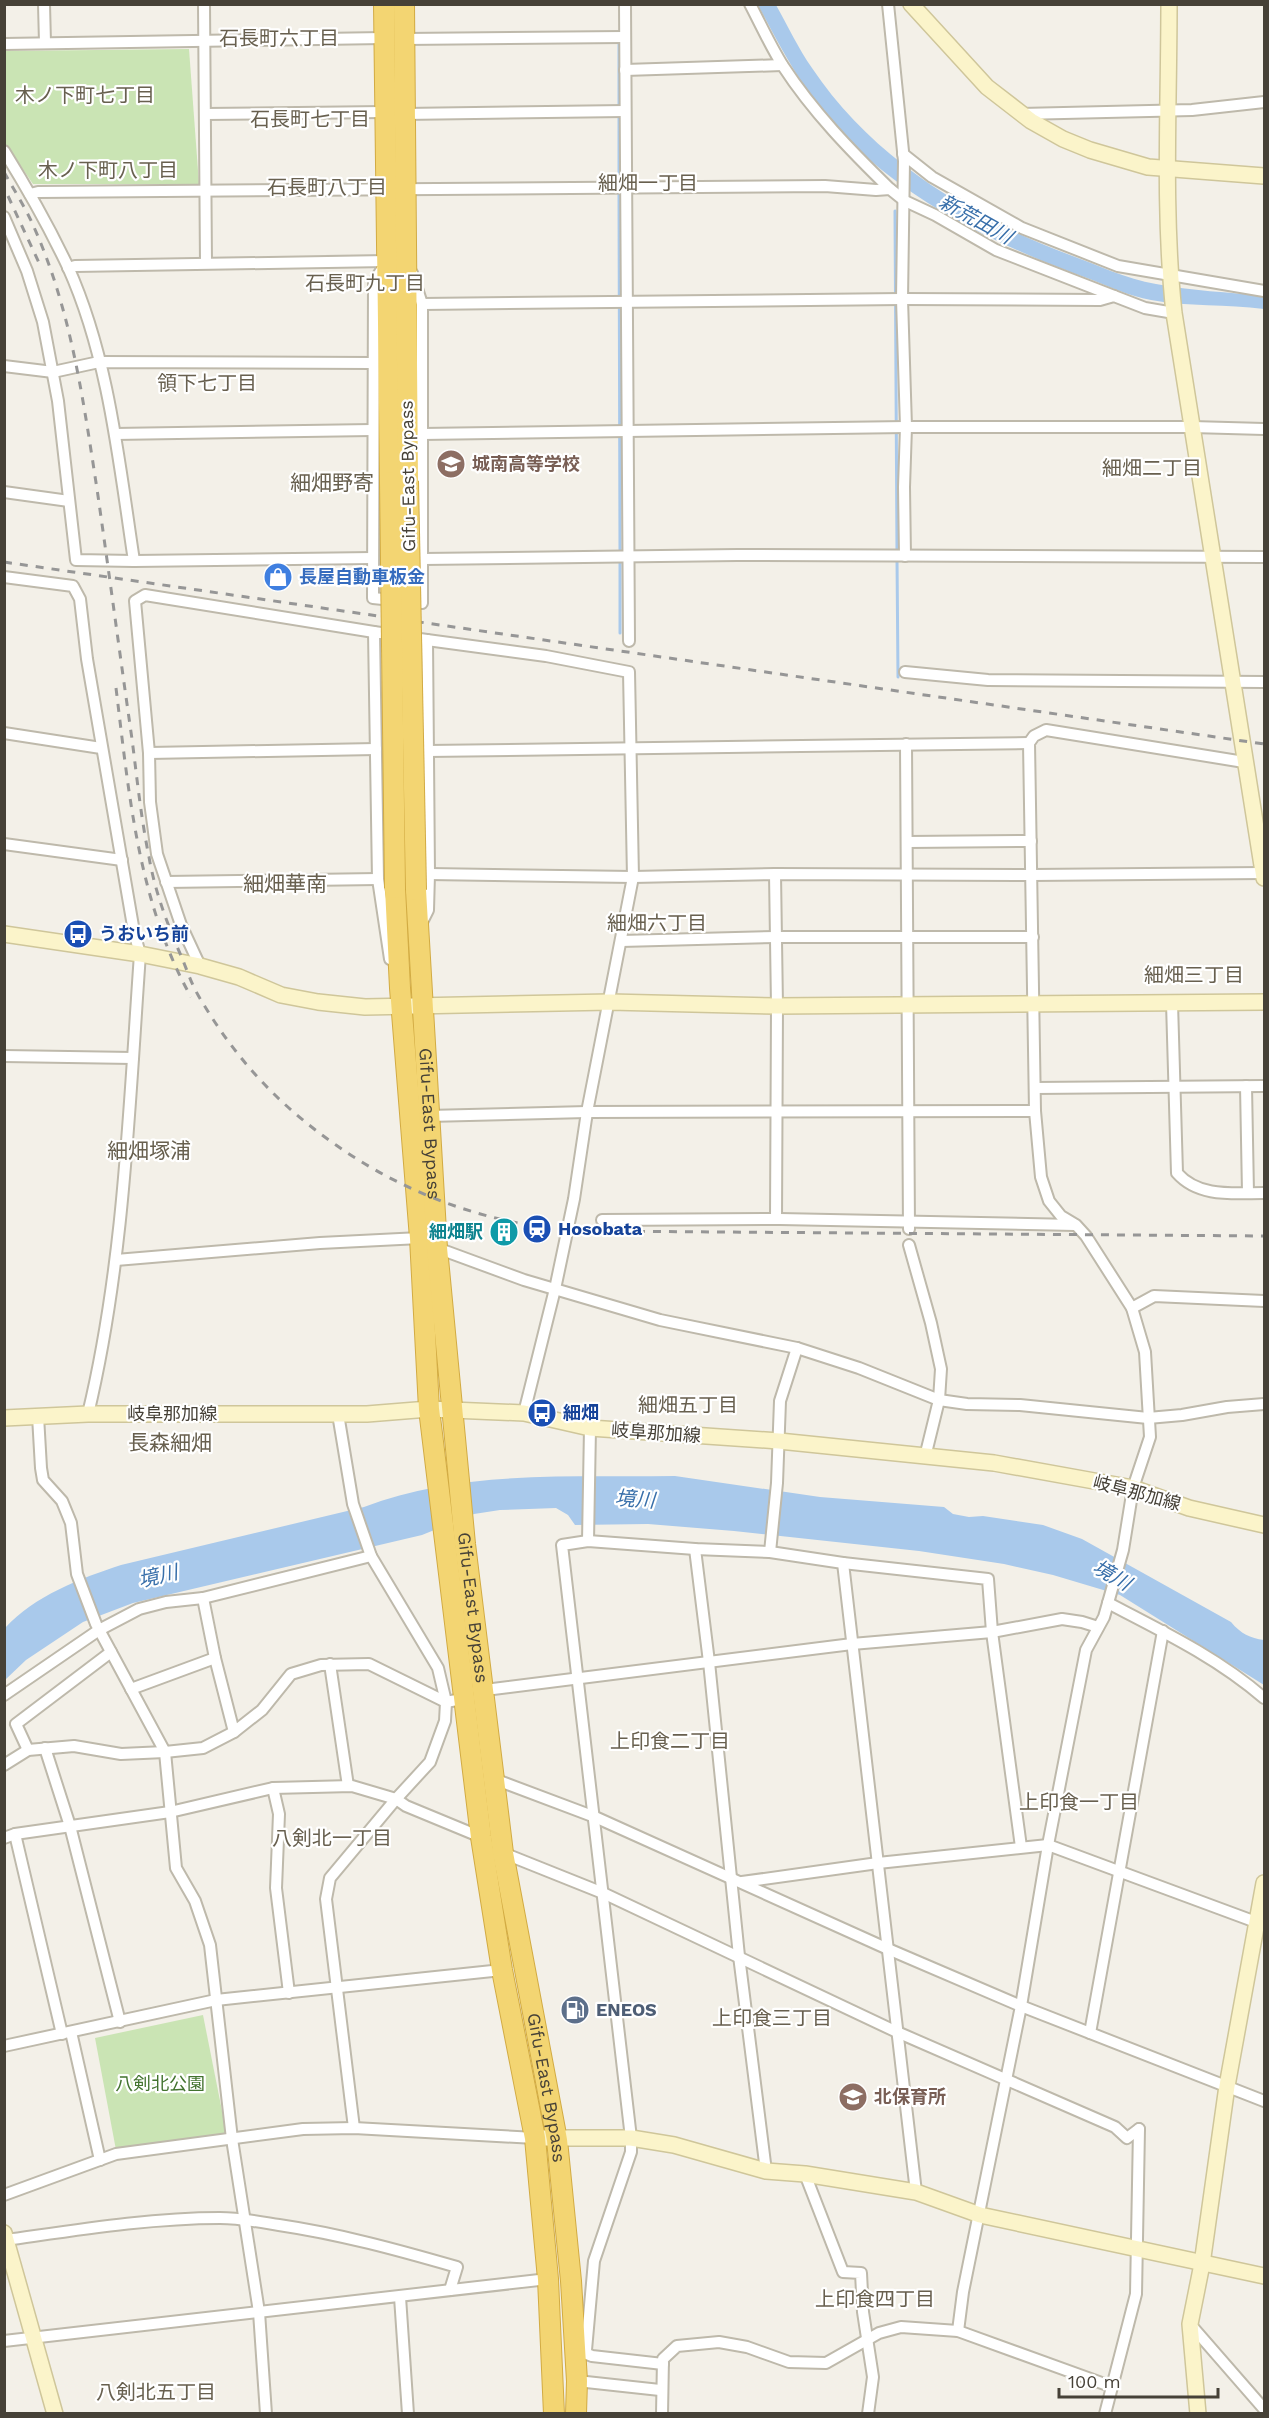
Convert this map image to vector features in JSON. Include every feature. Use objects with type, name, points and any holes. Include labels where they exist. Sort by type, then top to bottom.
[{"type":"highway","name":"Gifu-East Bypass","points":[[384,4],[394,38],[399,482],[416,890],[437,1248],[466,1550],[485,1690],[503,1853],[557,2140],[581,2297],[576,2414]]},
{"type":"highway","name":"Gifu-East Bypass","points":[[394,38],[404,4]]},
{"type":"highway","name":"Gifu-East Bypass","points":[[399,482],[387,883],[401,998],[420,1238],[429,1409],[446,1554],[454,1701],[481,1838],[502,1971],[535,2138],[548,2278],[554,2414]]},
{"type":"street","points":[[44,4],[45,43]]},
{"type":"street","points":[[204,4],[206,263]]},
{"type":"street","points":[[625,4],[629,641]]},
{"type":"street","points":[[750,4],[782,65],[810,105],[847,147],[890,189],[996,250],[1145,308],[1174,311]]},
{"type":"street","points":[[888,4],[904,158],[902,299],[906,427],[905,556]]},
{"type":"street","points":[[912,4],[987,87],[1021,114],[1063,139],[1090,150],[1169,171],[1264,176]]},
{"type":"street","points":[[429,874],[633,877],[774,874],[1264,875],[1244,762],[1174,311],[1171,280],[1169,171],[1169,4]]},
{"type":"street","points":[[4,44],[624,37]]},
{"type":"street","points":[[625,70],[782,65]]},
{"type":"street","points":[[1021,114],[1169,111],[1264,102]]},
{"type":"street","points":[[205,114],[625,111]]},
{"type":"street","points":[[4,151],[30,194],[68,268],[83,309],[99,362],[115,434],[134,561]]},
{"type":"street","points":[[904,158],[932,177],[1022,228],[1118,266],[1171,280],[1264,291]]},
{"type":"street","points":[[30,194],[38,192],[206,190],[626,187],[825,186],[890,189]]},
{"type":"street","points":[[4,217],[27,271],[43,322],[53,372],[76,560],[373,558]]},
{"type":"street","points":[[68,268],[206,263],[396,262],[414,276],[422,304],[422,603],[374,598],[372,429],[374,282],[396,262]]},
{"type":"street","points":[[422,304],[902,299],[1100,300],[1114,296]]},
{"type":"street","points":[[4,366],[53,372],[99,362],[372,363]]},
{"type":"street","points":[[422,434],[906,427],[1264,429]]},
{"type":"street","points":[[115,434],[372,429]]},
{"type":"street","points":[[4,492],[69,501]]},
{"type":"street","points":[[423,559],[1213,555],[1264,557]]},
{"type":"street","points":[[4,577],[73,586],[80,599],[101,748],[134,932],[140,954],[116,1260],[97,1380],[88,1414]]},
{"type":"street","points":[[200,966],[181,925],[157,854],[151,812],[149,753],[135,601],[145,595],[374,632],[546,656],[629,672],[633,877],[587,1112],[574,1199],[555,1289],[524,1413]]},
{"type":"street","points":[[166,882],[387,883],[376,749],[374,632]]},
{"type":"street","points":[[418,930],[428,910],[427,640]]},
{"type":"street","points":[[905,672],[988,680],[1264,682]]},
{"type":"street","points":[[957,2331],[1021,2006],[1048,1845],[1086,1650],[1109,1600],[1123,1550],[1133,1488],[1150,1437],[1145,1352],[1132,1308],[1113,1275],[1076,1225],[1061,1216],[1049,1201],[1041,1177],[1035,1111],[1029,743],[1034,736],[1046,730],[1244,762]]},
{"type":"street","points":[[4,733],[101,748]]},
{"type":"street","points":[[427,751],[1029,743]]},
{"type":"street","points":[[906,744],[909,1225]]},
{"type":"street","points":[[149,753],[376,749]]},
{"type":"street","points":[[908,842],[1031,841]]},
{"type":"street","points":[[4,844],[122,860]]},
{"type":"street","points":[[774,874],[777,1006],[776,1219]]},
{"type":"street","points":[[5,935],[140,954],[200,966],[239,977],[281,995],[309,1001],[365,1007],[401,998],[424,1007],[610,1002],[777,1006],[1264,1002]]},
{"type":"street","points":[[621,941],[776,937],[908,939],[1033,937]]},
{"type":"street","points":[[1172,1003],[1177,1173],[1182,1179],[1207,1192],[1264,1193]]},
{"type":"street","points":[[4,1056],[133,1058]]},
{"type":"street","points":[[1246,1086],[1248,1193]]},
{"type":"street","points":[[1035,1088],[1264,1086]]},
{"type":"street","points":[[428,1116],[587,1112],[1035,1111]]},
{"type":"street","points":[[602,1220],[776,1219],[909,1225],[1076,1225]]},
{"type":"street","points":[[116,1260],[420,1238]]},
{"type":"street","points":[[909,1245],[931,1323],[941,1369],[939,1400],[925,1457]]},
{"type":"street","points":[[437,1248],[555,1289],[690,1327],[797,1348],[859,1368],[939,1400],[967,1404],[1020,1405],[1148,1418],[1264,1404]]},
{"type":"street","points":[[1132,1308],[1154,1296],[1264,1301]]},
{"type":"street","points":[[770,1552],[777,1483],[780,1401],[797,1348]]},
{"type":"street","name":"岐阜那加線","points":[[4,1418],[88,1414],[338,1414],[429,1409],[524,1413],[590,1428],[779,1442],[994,1463],[1133,1488],[1189,1508],[1264,1525]]},
{"type":"street","points":[[338,1414],[353,1504],[371,1555],[438,1668],[454,1701]]},
{"type":"street","points":[[38,1416],[43,1480],[62,1501],[71,1523],[77,1574],[97,1627],[165,1752],[176,1868],[195,1901],[210,1945],[232,2139],[259,2312],[266,2414]]},
{"type":"street","points":[[588,1541],[590,1428]]},
{"type":"street","points":[[663,2364],[588,2354],[581,2297],[630,2152],[631,2138],[562,1545],[588,1541],[770,1552],[843,1563],[988,1579],[992,1632],[1021,1848]]},
{"type":"street","points":[[695,1549],[737,1880],[739,1956],[766,2170]]},
{"type":"street","points":[[4,1695],[97,1627],[139,1609],[165,1602],[203,1598],[371,1555]]},
{"type":"street","points":[[843,1563],[916,2192]]},
{"type":"street","points":[[203,1598],[215,1658],[234,1732]]},
{"type":"street","points":[[1109,1600],[1241,1678],[1264,1698]]},
{"type":"street","points":[[485,1690],[852,1644],[992,1632],[1062,1619],[1098,1627]]},
{"type":"street","points":[[1090,2033],[1163,1631]]},
{"type":"street","points":[[28,1750],[16,1724],[111,1652]]},
{"type":"street","points":[[131,1689],[215,1658]]},
{"type":"street","points":[[4,1765],[28,1750],[45,1748],[74,1746],[121,1754],[203,1748],[234,1732],[262,1710],[291,1674],[308,1667],[330,1664],[369,1664],[454,1701]]},
{"type":"street","points":[[330,1664],[348,1786]]},
{"type":"street","points":[[354,2128],[326,1899],[330,1878],[430,1762],[454,1701]]},
{"type":"street","points":[[45,1748],[70,1826],[120,2022]]},
{"type":"street","points":[[494,1779],[595,1817],[888,1949],[1021,2006],[1264,2101]]},
{"type":"street","points":[[100,2160],[67,2033],[10,1836],[170,1812],[273,1788],[348,1786],[396,1799],[406,1806],[481,1838]]},
{"type":"street","points":[[273,1788],[279,1814],[276,1888],[289,1993]]},
{"type":"street","points":[[737,1880],[1048,1845],[1261,1923]]},
{"type":"street","points":[[503,1853],[603,1893],[897,2032],[1115,2127],[1127,2138],[1139,2129],[1136,2294],[1110,2386],[1105,2414]]},
{"type":"street","points":[[1198,2414],[1190,2324],[1202,2264],[1227,2085],[1261,1923],[1264,1883]]},
{"type":"street","points":[[4,2046],[216,2000],[502,1971]]},
{"type":"street","points":[[4,2194],[116,2154],[303,2129],[354,2128],[557,2140],[631,2138],[692,2149],[766,2170],[916,2192],[980,2215],[1264,2276]]},
{"type":"street","points":[[805,2174],[843,2272],[861,2273],[866,2340],[873,2377],[868,2414]]},
{"type":"street","points":[[55,2414],[5,2237],[164,2221],[221,2218],[362,2239],[458,2267],[450,2290]]},
{"type":"street","points":[[4,2342],[548,2278]]},
{"type":"street","points":[[400,2297],[408,2414]]},
{"type":"street","points":[[1190,2324],[1264,2409]]},
{"type":"street","points":[[662,2414],[660,2390],[663,2364],[668,2353],[677,2346],[719,2342],[747,2347],[789,2362],[826,2363],[866,2340],[901,2327],[957,2331],[1110,2386]]},
{"type":"street","points":[[577,2381],[660,2390]]},
{"type":"green space","points":[[189,49],[199,184],[33,184],[5,143],[5,51]]},
{"type":"green space","name":"八剣北公園","points":[[203,2015],[227,2136],[116,2150],[95,2038]]},
{"type":"water","name":"新荒田川","points":[[758,5],[776,5],[812,68],[836,101],[864,130],[894,157],[960,203],[1032,240],[1123,275],[1169,286],[1264,296],[1264,309],[1179,304],[1135,296],[1016,250],[948,215],[885,172],[856,148],[830,120],[800,79]]},
{"type":"water","name":"境川","points":[[675,1476],[820,1497],[944,1507],[953,1514],[969,1517],[983,1516],[1043,1525],[1082,1539],[1231,1622],[1246,1635],[1264,1640],[1264,1685],[1120,1595],[1053,1575],[1004,1564],[919,1551],[734,1531],[648,1524],[575,1525],[568,1515],[556,1508],[500,1510],[474,1514],[422,1535],[133,1603],[83,1622],[26,1660],[5,1680],[5,1628],[44,1597],[74,1582],[121,1565],[364,1507],[439,1486],[517,1478]]},
{"type":"waterway","points":[[619,44],[619,184]]},
{"type":"waterway","points":[[619,190],[620,553]]},
{"type":"waterway","points":[[895,211],[897,552]]},
{"type":"waterway","points":[[897,558],[898,677]]},
{"type":"waterway","points":[[620,559],[620,633]]},
{"type":"railway","points":[[4,172],[30,218],[46,257],[74,355],[97,489],[144,828],[158,896],[191,981],[212,1018],[258,1078],[295,1113],[336,1145],[364,1163],[423,1194],[486,1215],[551,1228],[584,1231],[1264,1236]]},
{"type":"railway","points":[[8,196],[41,267]]},
{"type":"railway","points":[[4,562],[1264,744]]},
{"type":"railway","points":[[116,688],[131,807],[147,885],[173,961],[191,997]]},
{"type":"place","name":"城南高等学校","points":[[451,464]]},
{"type":"place","name":"長屋自動車板金","points":[[278,577]]},
{"type":"place","name":"うおいち前","points":[[78,934]]},
{"type":"place","name":"Hosobata","points":[[537,1229]]},
{"type":"place","name":"細畑駅","points":[[504,1232]]},
{"type":"place","name":"細畑","points":[[542,1413]]},
{"type":"place","name":"ENEOS","points":[[575,2010]]},
{"type":"place","name":"北保育所","points":[[853,2097]]},
{"type":"district","name":"石長町六丁目","points":[[279,38]]},
{"type":"district","name":"木ノ下町七丁目","points":[[85,95]]},
{"type":"district","name":"石長町七丁目","points":[[310,119]]},
{"type":"district","name":"木ノ下町八丁目","points":[[108,170]]},
{"type":"district","name":"細畑一丁目","points":[[648,183]]},
{"type":"district","name":"石長町八丁目","points":[[327,187]]},
{"type":"district","name":"石長町九丁目","points":[[365,283]]},
{"type":"district","name":"領下七丁目","points":[[207,383]]},
{"type":"district","name":"細畑二丁目","points":[[1152,468]]},
{"type":"district","name":"細畑野寄","points":[[332,483]]},
{"type":"district","name":"細畑華南","points":[[285,884]]},
{"type":"district","name":"細畑六丁目","points":[[657,923]]},
{"type":"district","name":"細畑三丁目","points":[[1194,975]]},
{"type":"district","name":"細畑塚浦","points":[[149,1151]]},
{"type":"district","name":"細畑五丁目","points":[[688,1405]]},
{"type":"district","name":"長森細畑","points":[[170,1443]]},
{"type":"district","name":"上印食二丁目","points":[[670,1741]]},
{"type":"district","name":"上印食一丁目","points":[[1079,1802]]},
{"type":"district","name":"八剣北一丁目","points":[[332,1838]]},
{"type":"district","name":"上印食三丁目","points":[[772,2018]]},
{"type":"district","name":"上印食四丁目","points":[[875,2299]]},
{"type":"district","name":"八剣北五丁目","points":[[156,2392]]}]
